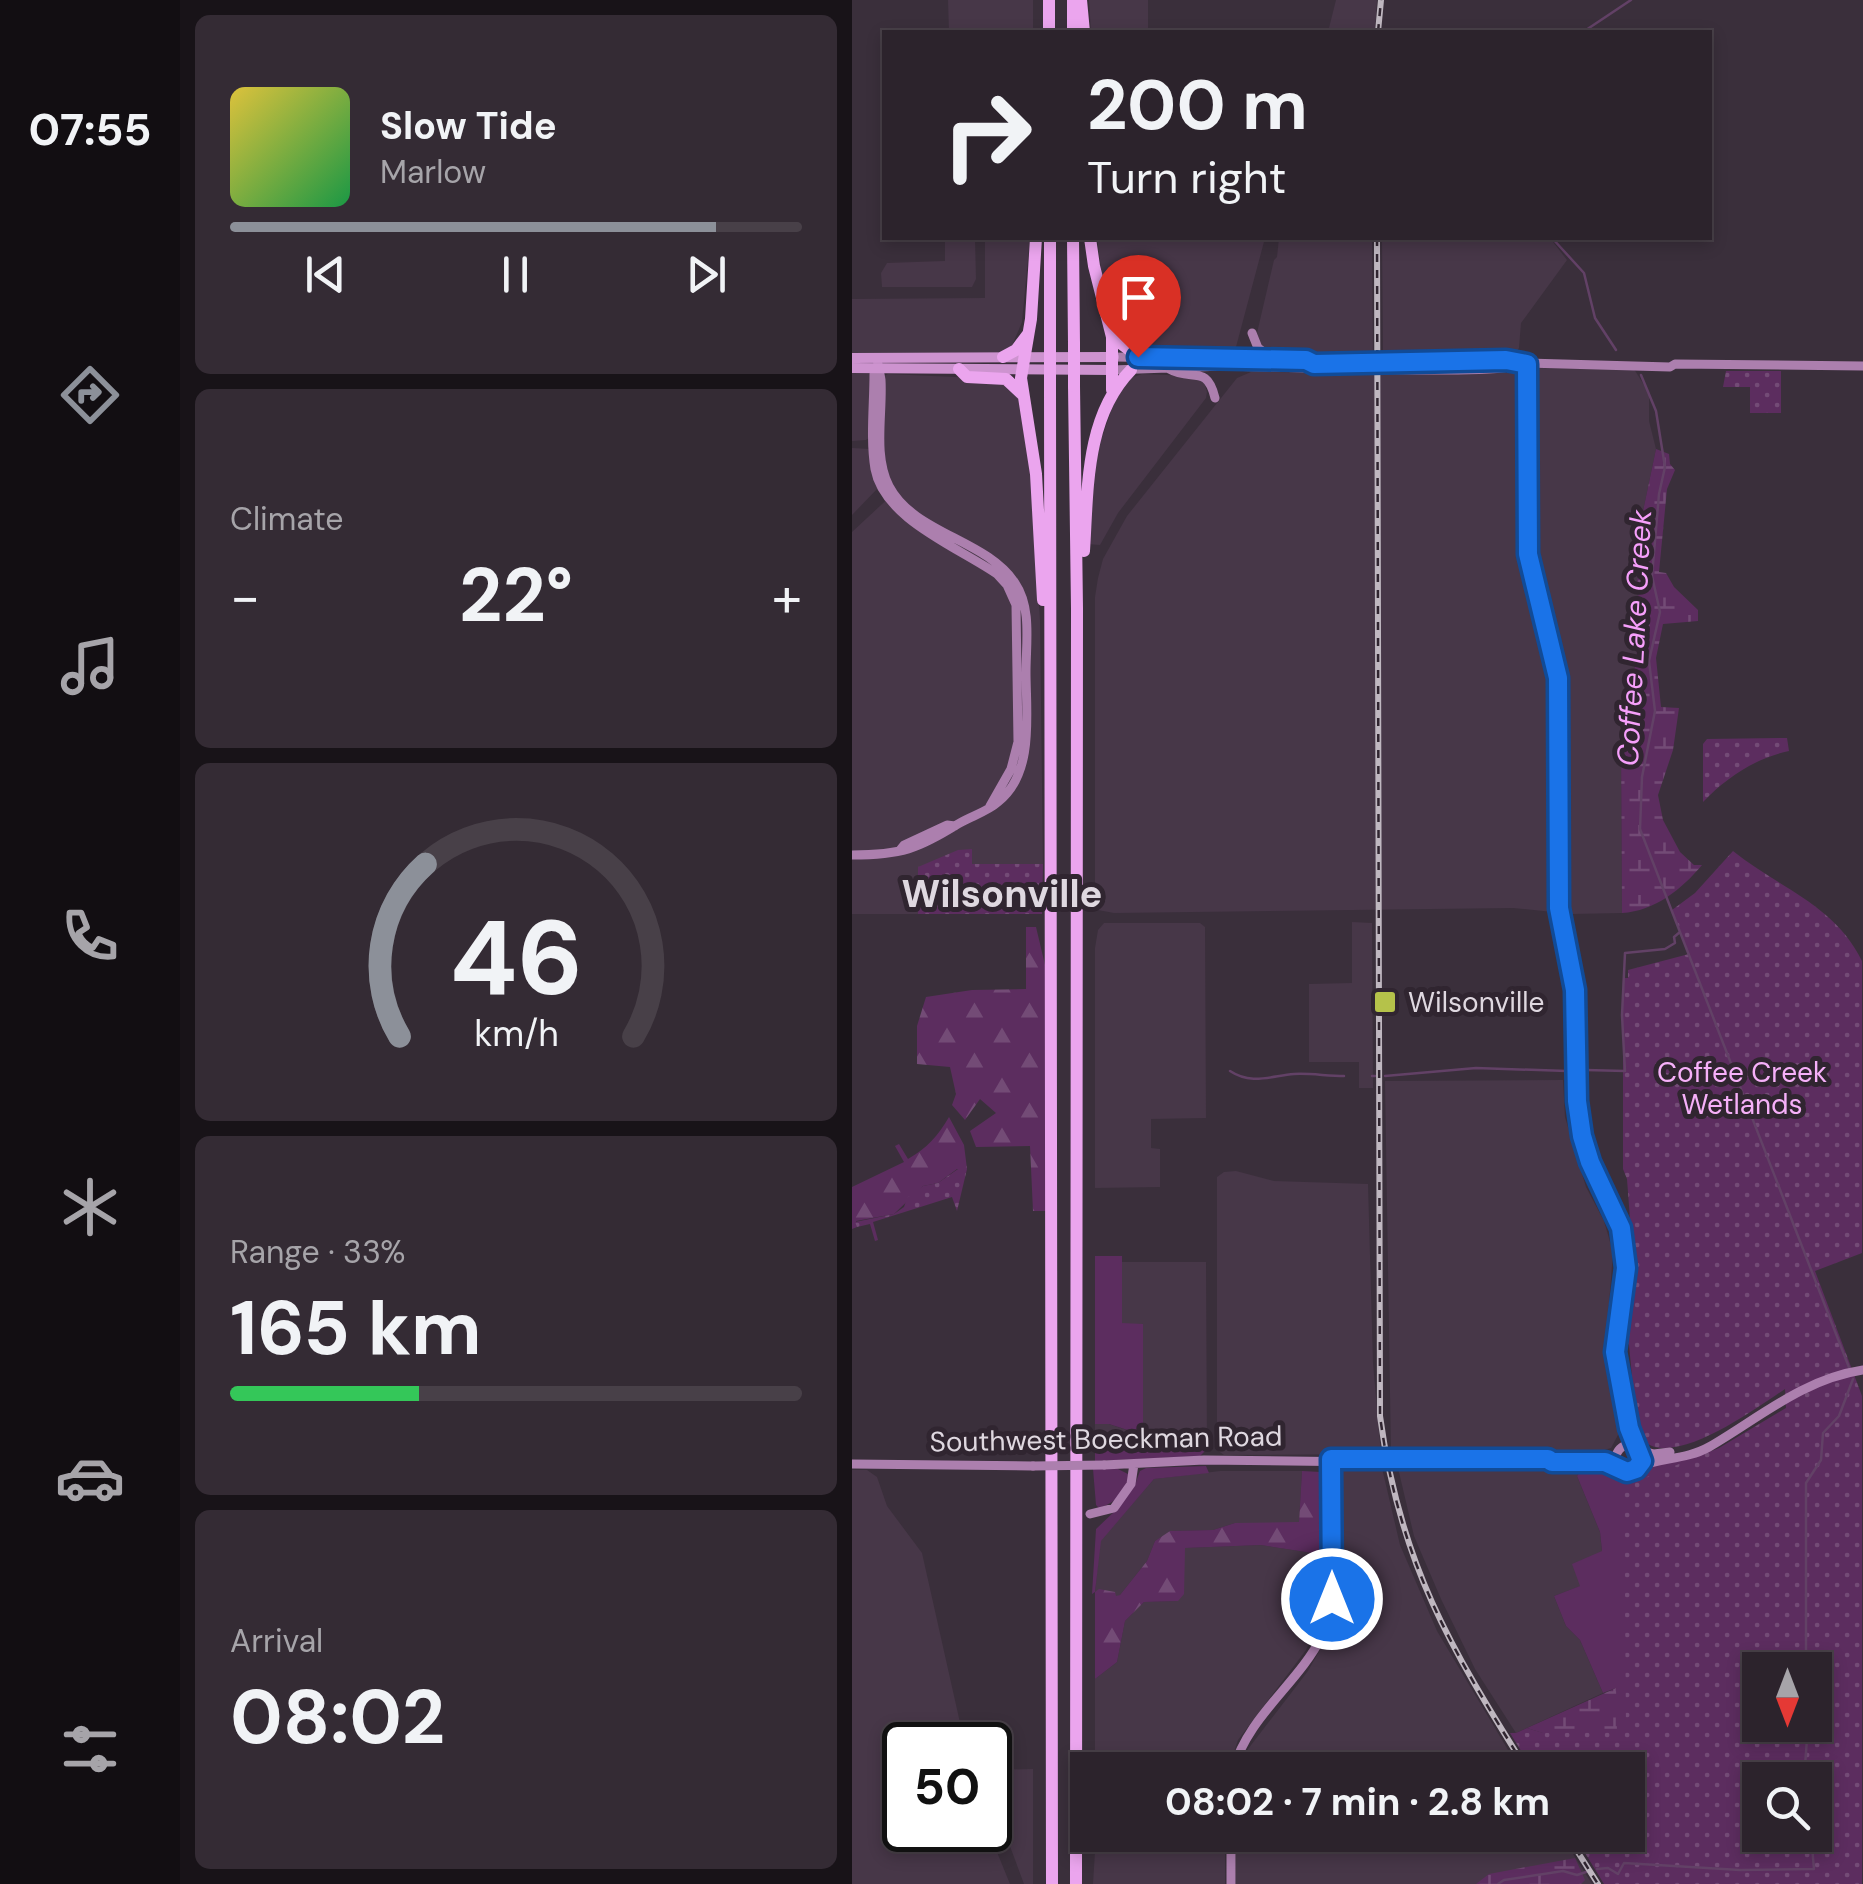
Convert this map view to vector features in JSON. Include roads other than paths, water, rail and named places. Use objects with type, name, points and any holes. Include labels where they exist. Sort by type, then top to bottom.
[{"type":"highway","points":[[1049,0],[1049,30]]},
{"type":"highway","points":[[1073,30],[1077,0]]},
{"type":"highway","points":[[1077,0],[1084,30]]},
{"type":"highway","points":[[1036,240],[1024,396],[1036,474],[1046,659],[1050,666]]},
{"type":"highway","points":[[1050,240],[1052,1884]]},
{"type":"highway","points":[[1073,240],[1077,608],[1076,1884]]},
{"type":"highway","points":[[1090,240],[1112,336],[1112,392]]},
{"type":"highway","points":[[1003,357],[1016,350],[1029,332]]},
{"type":"highway","points":[[1112,336],[1138,357]]},
{"type":"highway","points":[[959,369],[967,377],[1006,379],[1024,396]]},
{"type":"highway","points":[[1077,608],[1089,472],[1099,426],[1112,392],[1130,370]]},
{"type":"main road","points":[[1252,333],[1258,348],[1276,359]]},
{"type":"main road","points":[[852,368],[878,363],[1003,357],[1024,363]]},
{"type":"main road","points":[[852,358],[959,369],[1024,363],[1113,364],[1138,357],[1306,360],[1313,364],[1506,360],[1527,364],[1860,364]]},
{"type":"main road","points":[[852,854],[913,850],[990,807],[1011,769],[1018,742],[1018,610],[1002,579],[908,518],[882,490],[874,451],[874,374],[878,363]]},
{"type":"main road","points":[[1113,364],[1130,370],[1306,368],[1313,364]]},
{"type":"main road","points":[[1527,364],[1528,554],[1558,678],[1559,908],[1575,990],[1577,1101],[1590,1162],[1623,1239],[1626,1268],[1615,1352],[1629,1428],[1642,1458],[1640,1466]]},
{"type":"main road","points":[[1166,368],[1202,376],[1215,398]]},
{"type":"main road","points":[[1629,1428],[1619,1450],[1618,1467],[1630,1472],[1697,1452],[1799,1390],[1862,1370]]},
{"type":"main road","points":[[1619,1450],[1658,1454],[1711,1444]]},
{"type":"main road","name":"Southwest Boeckman Road","points":[[852,1464],[1033,1466],[1366,1456],[1548,1459],[1619,1450]]},
{"type":"main road","points":[[1241,1752],[1248,1735],[1314,1650],[1326,1624],[1332,1594],[1331,1459]]},
{"type":"main road","name":"Southwest Boeckman Road","points":[[1548,1459],[1605,1462],[1618,1467]]},
{"type":"main road","points":[[1090,1514],[1114,1508],[1129,1487],[1134,1464]]},
{"type":"main road","points":[[1231,1852],[1231,1884]]},
{"type":"waterway","name":"Coffee Lake Creek","points":[[1586,30],[1631,0]]},
{"type":"waterway","name":"Coffee Lake Creek","points":[[1554,240],[1584,273],[1595,318],[1616,350]]},
{"type":"waterway","name":"Coffee Lake Creek","points":[[1641,375],[1656,411],[1665,467],[1652,576],[1660,612],[1649,661],[1655,711],[1642,777],[1640,829],[1850,1370]]},
{"type":"waterway","points":[[1586,1070],[1625,1071],[1625,953],[1665,949],[1675,943],[1674,937],[1680,932]]},
{"type":"waterway","points":[[1385,1076],[1476,1068],[1567,1071]]},
{"type":"waterway","points":[[1230,1071],[1253,1079],[1300,1074],[1344,1076]]},
{"type":"waterway","points":[[1806,1652],[1806,1483],[1821,1460],[1823,1433],[1839,1416],[1853,1379]]},
{"type":"waterway","points":[[1805,1762],[1807,1742]]},
{"type":"waterway","points":[[1597,1869],[1608,1868],[1618,1874],[1624,1863],[1740,1870],[1814,1869],[1812,1852]]},
{"type":"waterway","points":[[1498,1884],[1563,1871],[1577,1875],[1586,1872]]},
{"type":"railway","points":[[1378,30],[1381,0]]},
{"type":"railway","points":[[1377,240],[1380,1416],[1389,1469],[1415,1561],[1452,1643],[1516,1752]]},
{"type":"railway","points":[[1578,1852],[1598,1884]]},
{"type":"place","name":"Wilsonville","points":[[1385,1002]]},
{"type":"district","name":"Wilsonville","points":[[1002,894]]},
{"type":"park label","name":"Coffee Creek Wetlands","points":[[1742,1088]]}]
